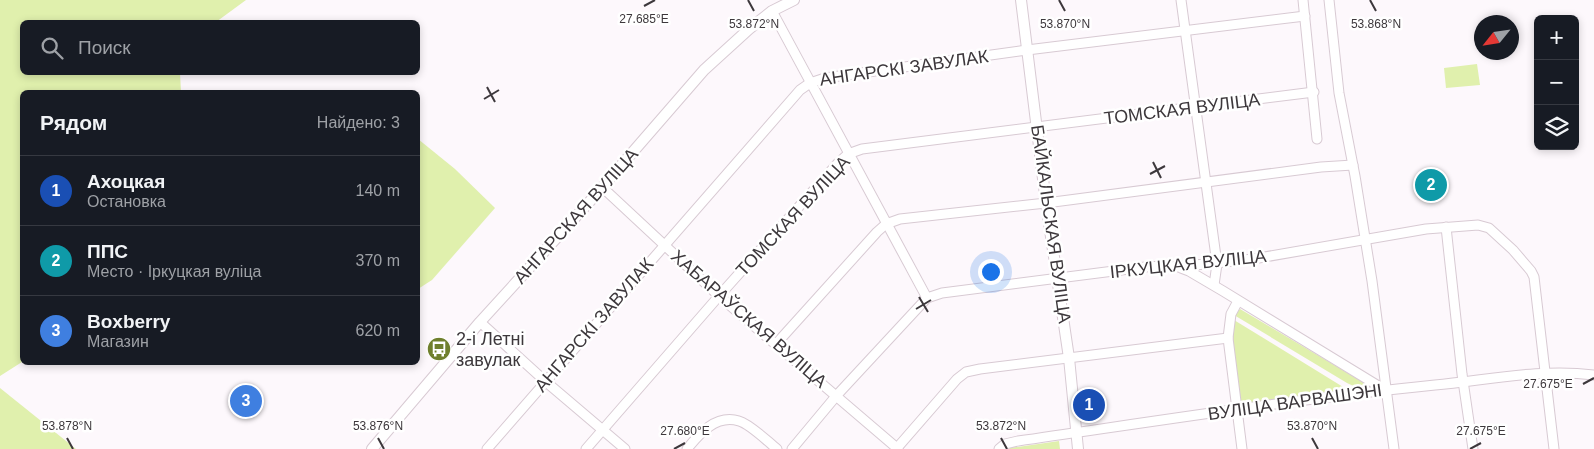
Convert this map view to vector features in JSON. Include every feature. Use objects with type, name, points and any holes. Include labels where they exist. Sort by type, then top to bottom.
[{"type":"main road","name":"АНГАРСКАЯ ВУЛІЦА","points":[[372,449],[480,322],[704,70],[727,48],[772,11],[794,0]]},
{"type":"main road","name":"БАЙКАЛЬСКАЯ ВУЛІЦА","points":[[1021,0],[1046,203],[1069,358],[1078,449]]},
{"type":"street","points":[[1181,0],[1217,264],[1214,285]]},
{"type":"street","points":[[1303,0],[1314,92],[1317,139]]},
{"type":"street","points":[[1329,0],[1339,93],[1372,281],[1394,449]]},
{"type":"street","points":[[772,11],[927,298],[837,395],[792,449]]},
{"type":"street","name":"АНГАРСКІ ЗАВУЛАК","points":[[487,449],[800,90],[810,83],[825,78],[1027,50],[1305,16]]},
{"type":"street","name":"ТОМСКАЯ ВУЛІЦА","points":[[586,449],[719,296],[848,154],[862,149],[1314,92]]},
{"type":"street","points":[[776,344],[877,232],[886,224],[900,219],[1046,203],[1321,167],[1353,165]]},
{"type":"street","name":"ХАБАРАЎСКАЯ ВУЛІЦА","points":[[602,187],[719,296],[898,448]]},
{"type":"street","name":"ІРКУЦКАЯ ВУЛІЦА","points":[[927,298],[942,294],[1144,267],[1176,267],[1253,260],[1446,227],[1478,225],[1489,228],[1513,250],[1531,270],[1534,277],[1554,449]]},
{"type":"street","points":[[1446,227],[1464,382],[1474,449]]},
{"type":"street","points":[[1176,267],[1189,271],[1214,285],[1385,390]]},
{"type":"street","points":[[1238,301],[1231,314],[1228,338],[1242,449]]},
{"type":"street","points":[[480,322],[545,381],[625,449]]},
{"type":"street","points":[[898,448],[966,372],[1228,338]]},
{"type":"street","name":"ВУЛІЦА ВАРВАШЭНІ","points":[[999,449],[1005,444],[1018,441],[1076,432],[1385,390],[1545,372],[1594,375]]},
{"type":"street","points":[[686,449],[700,432],[710,425],[723,420],[738,420],[777,449]]},
{"type":"green space","points":[[0,0],[246,0],[219,20],[20,20],[20,75],[180,75],[181,90],[20,90],[20,363],[0,376]]},
{"type":"green space","points":[[1477,64],[1480,85],[1446,88],[1444,68]]},
{"type":"green space","points":[[420,141],[455,169],[495,208],[432,280],[420,288]]},
{"type":"green space","points":[[1240,309],[1366,384],[1366,389],[1347,383],[1234,315]]},
{"type":"green space","points":[[1234,320],[1348,390],[1244,405],[1241,403],[1231,338]]},
{"type":"green space","points":[[0,388],[76,449],[0,449]]},
{"type":"green space","points":[[1059,441],[1060,449],[1009,449],[1010,448]]},
{"type":"place","name":"ППС","points":[[1431,185]]},
{"type":"place","name":"2-і Летні завулак","points":[[439,349]]},
{"type":"place","name":"Boxberry","points":[[246,401]]},
{"type":"place","name":"Ахоцкая","points":[[1089,405]]}]
